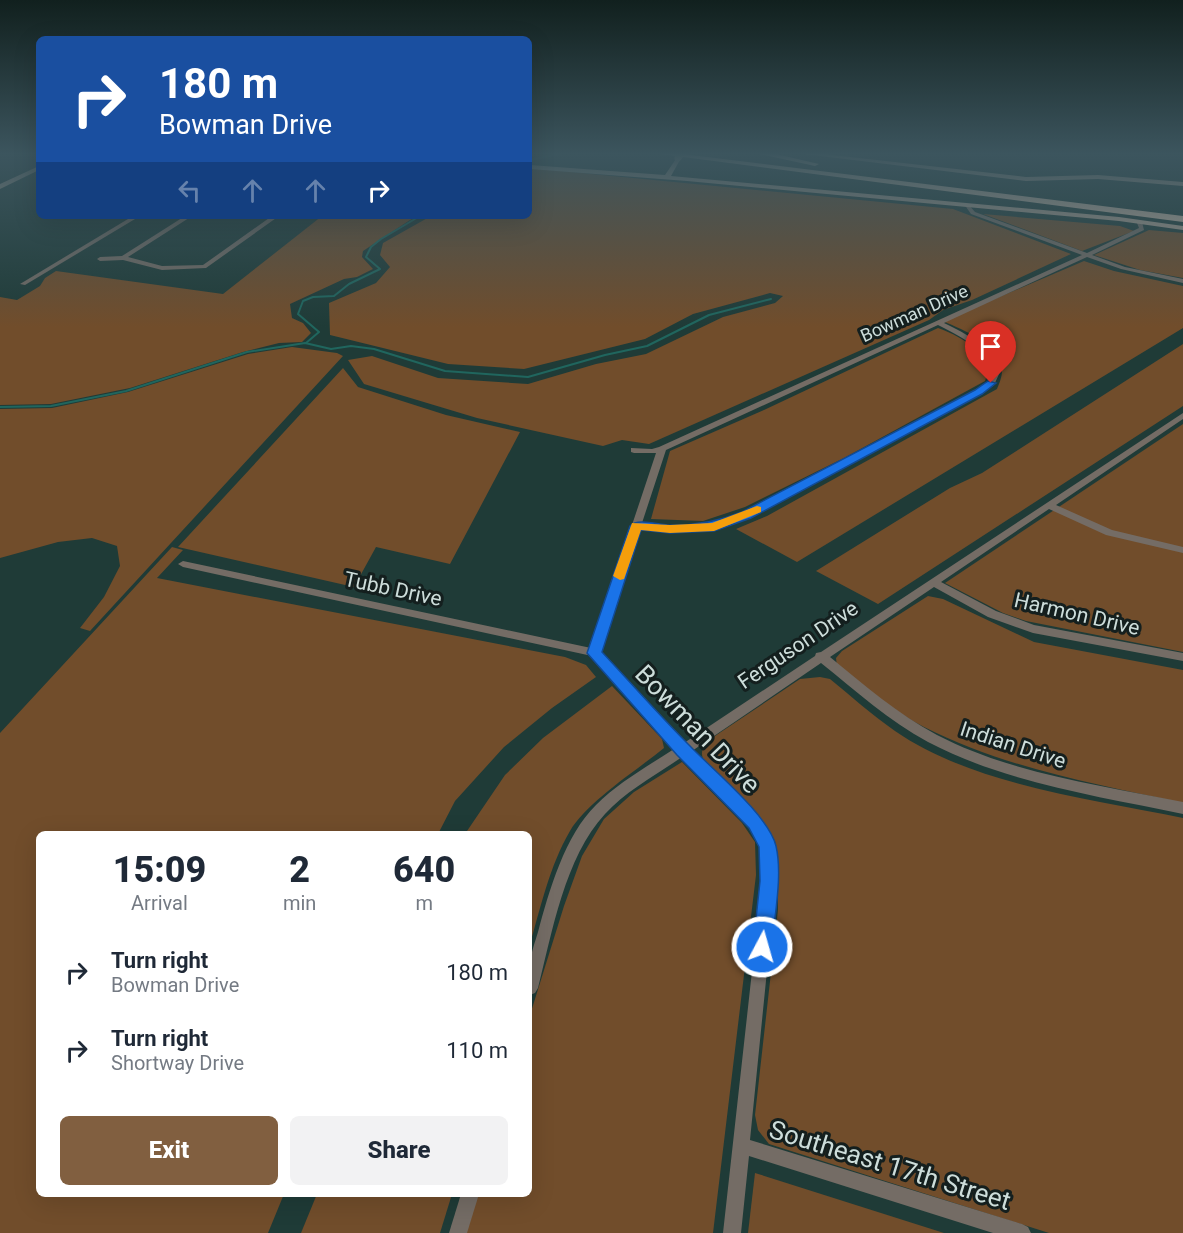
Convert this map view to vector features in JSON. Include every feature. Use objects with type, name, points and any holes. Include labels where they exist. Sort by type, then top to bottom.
[{"type":"highway","points":[[1124,212],[1183,219]]},
{"type":"main road","points":[[1016,212],[1181,227]]},
{"type":"street","points":[[972,212],[1123,268],[1183,281]]},
{"type":"street","points":[[23,284],[132,219]]},
{"type":"street","points":[[123,258],[184,219]]},
{"type":"street","points":[[100,259],[123,258],[162,268],[204,267],[272,219]]},
{"type":"street","name":"Bowman Drive","points":[[634,450],[652,452],[662,449],[1142,229],[1140,223]]},
{"type":"street","points":[[636,526],[670,529],[714,527],[746,515],[979,392],[991,383],[996,372],[992,360],[976,343],[939,323]]},
{"type":"street","name":"Ferguson Drive","points":[[532,980],[556,897],[584,833],[599,811],[626,788],[820,656],[1183,415]]},
{"type":"street","points":[[595,653],[662,449]]},
{"type":"street","points":[[1049,505],[1109,533],[1183,550]]},
{"type":"street","name":"Tubb Drive","points":[[183,564],[595,653]]},
{"type":"street","name":"Harmon Drive","points":[[933,582],[992,614],[1033,629],[1183,657]]},
{"type":"street","name":"Bowman Drive","points":[[595,653],[683,750],[755,823],[768,846],[769,881],[732,1233]]},
{"type":"street","name":"Indian Drive","points":[[820,656],[900,719],[978,759],[1036,777],[1183,808]]},
{"type":"street","name":"Southeast 17th Street","points":[[742,1146],[1022,1233]]},
{"type":"street","points":[[458,1233],[469,1197]]},
{"type":"shaded area","points":[[532,212],[960,212],[1071,254],[972,300],[943,310],[929,320],[649,444],[622,440],[603,446],[477,418],[364,384],[348,360],[372,356],[438,378],[528,384],[596,364],[646,354],[723,317],[775,303],[783,296],[770,293],[693,314],[645,339],[524,369],[448,364],[330,335],[329,303],[376,283],[390,267],[380,255],[383,243],[426,219],[532,219]]},
{"type":"shaded area","points":[[983,214],[1120,226],[1134,231],[1082,251]]},
{"type":"shaded area","points":[[318,219],[411,219],[363,251],[362,257],[373,269],[357,277],[344,279],[290,304],[292,318],[303,323],[311,333],[302,342],[279,343],[243,352],[130,388],[51,404],[0,405],[0,297],[17,300],[40,286],[45,278],[56,271],[223,294]]},
{"type":"shaded area","points":[[1149,230],[1183,233],[1183,278],[1140,270],[1094,255]]},
{"type":"shaded area","points":[[1084,261],[1114,271],[1183,286],[1183,328],[797,562],[736,529],[767,516],[997,389],[1002,371],[995,353],[980,339],[943,321]]},
{"type":"shaded area","points":[[938,328],[955,335],[980,354],[987,371],[985,381],[844,458],[745,507],[703,521],[651,519],[670,451],[764,410]]},
{"type":"shaded area","points":[[1183,344],[1183,406],[878,604],[816,571],[950,488],[982,473]]},
{"type":"shaded area","points":[[292,347],[337,353],[343,356],[90,631],[80,628],[104,597],[120,566],[117,546],[92,538],[58,542],[0,558],[0,409],[52,408],[128,392],[248,354]]},
{"type":"shaded area","points":[[343,368],[358,387],[446,415],[520,432],[450,564],[376,547],[354,587],[178,547]]},
{"type":"shaded area","points":[[1183,424],[1183,652],[1026,621],[1003,613],[945,583]]},
{"type":"shaded area","points":[[172,547],[183,550],[157,578],[565,657],[586,665],[596,677],[552,708],[504,747],[455,801],[440,831],[36,831],[36,1197],[283,1197],[268,1233],[0,1233],[0,733]]},
{"type":"shaded area","points":[[928,596],[943,599],[1034,642],[1183,670],[1183,803],[1051,773],[986,754],[924,727],[901,714],[837,666],[836,658],[842,651]]},
{"type":"shaded area","points":[[820,677],[830,679],[895,731],[960,765],[1034,788],[1183,818],[1183,1233],[1049,1233],[769,1144],[758,1130],[755,1115],[778,910],[778,862],[775,841],[764,823],[707,766],[702,752],[706,742],[800,679]]},
{"type":"shaded area","points":[[612,686],[662,739],[664,748],[600,798],[570,831],[551,872],[532,937],[532,831],[467,831],[505,775],[543,738]]},
{"type":"shaded area","points":[[682,762],[742,823],[755,842],[756,875],[713,1233],[466,1233],[477,1197],[532,1197],[532,1009],[582,856],[604,819],[634,792]]},
{"type":"shaded area","points":[[755,1173],[944,1233],[748,1233]]},
{"type":"shaded area","points":[[316,1197],[451,1197],[440,1233],[301,1233]]},
{"type":"waterway","points":[[306,343],[319,332],[298,314],[303,301],[313,297],[334,296],[349,284],[380,269],[366,257],[371,247],[415,219]]},
{"type":"waterway","points":[[0,407],[51,406],[126,391],[247,352],[305,343],[331,349],[351,346],[374,349],[445,371],[528,377],[605,355],[647,346],[709,315],[771,299]]},
{"type":"slow traffic","points":[[620,576],[636,526],[670,529],[714,527],[757,510]]},
{"type":"route","points":[[762,947],[769,881],[768,846],[755,823],[683,750],[604,666],[595,653],[636,526],[696,529],[714,527],[746,515],[979,392],[991,383]]}]
